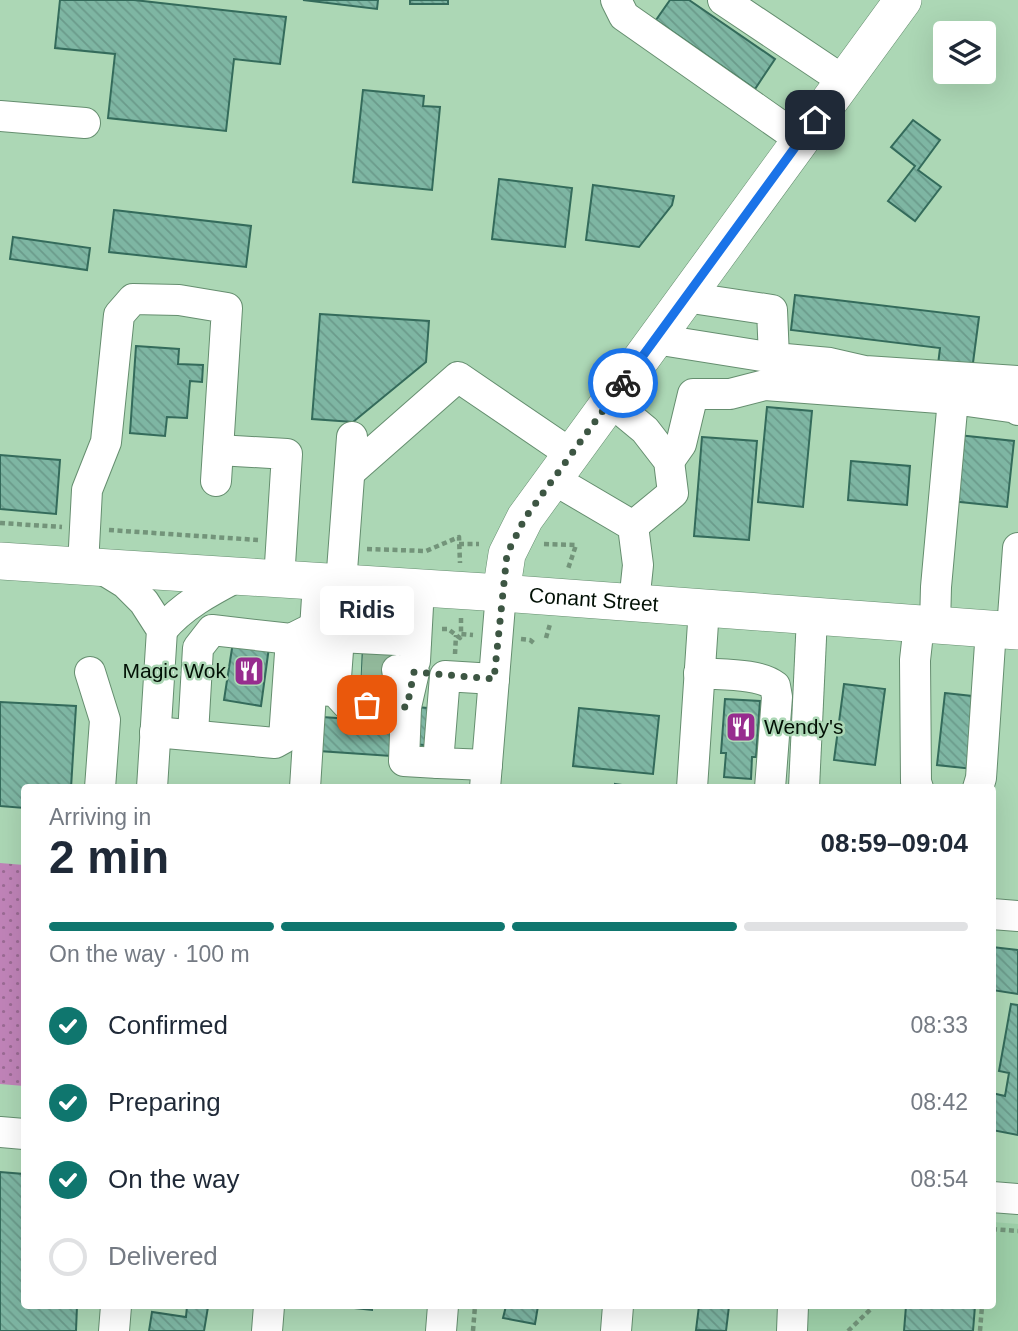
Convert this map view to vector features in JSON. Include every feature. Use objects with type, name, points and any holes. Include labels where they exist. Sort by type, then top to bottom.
[{"type":"main road","points":[[501,593],[507,554],[525,518],[902,0]]},
{"type":"main road","name":"Conant Street","points":[[2,558],[91,567],[419,587],[1007,630]]},
{"type":"street","points":[[616,0],[624,16],[801,140]]},
{"type":"street","points":[[723,0],[844,81]]},
{"type":"street","points":[[0,116],[86,122]]},
{"type":"street","points":[[685,297],[772,310],[774,358],[792,387]]},
{"type":"street","points":[[162,630],[144,602],[125,583],[91,567],[85,529],[87,490],[106,442],[119,315],[133,299],[179,300],[227,308],[216,481]]},
{"type":"street","points":[[655,339],[774,358],[830,363],[865,372],[1009,394]]},
{"type":"street","points":[[350,472],[458,377],[633,526],[638,565],[634,603]]},
{"type":"street","points":[[669,461],[681,444],[693,394],[730,394],[765,385],[953,399],[1009,394]]},
{"type":"street","points":[[917,784],[915,660],[936,587],[953,399]]},
{"type":"street","points":[[610,401],[645,430],[669,461],[673,493],[633,526]]},
{"type":"street","points":[[304,784],[289,740],[279,662],[309,638],[344,547],[352,437]]},
{"type":"street","points":[[218,450],[287,454],[279,580]]},
{"type":"street","points":[[979,784],[1007,630],[1018,548]]},
{"type":"street","points":[[152,784],[162,630],[173,617],[191,604],[237,577]]},
{"type":"street","points":[[419,587],[416,641],[406,671],[404,761],[438,763],[486,776],[501,593]]},
{"type":"street","points":[[692,784],[704,608]]},
{"type":"street","points":[[804,784],[812,617]]},
{"type":"street","points":[[193,734],[198,648],[212,630],[309,638],[416,641]]},
{"type":"street","points":[[309,638],[336,679],[347,704],[407,707]]},
{"type":"street","points":[[406,671],[494,679]]},
{"type":"street","points":[[90,672],[105,720],[100,784]]},
{"type":"street","points":[[699,673],[765,680],[775,686],[777,697],[770,784]]},
{"type":"street","points":[[438,763],[444,676]]},
{"type":"street","points":[[289,740],[336,679]]},
{"type":"street","points":[[758,784],[765,680]]},
{"type":"street","points":[[155,732],[289,740]]},
{"type":"street","points":[[996,914],[1018,916]]},
{"type":"street","points":[[0,1132],[21,1133]]},
{"type":"street","points":[[996,1197],[1018,1199]]},
{"type":"street","points":[[114,1331],[116,1309]]},
{"type":"street","points":[[267,1331],[269,1309]]},
{"type":"street","points":[[441,1331],[443,1309]]},
{"type":"street","points":[[616,1331],[618,1309]]},
{"type":"street","points":[[792,1331],[793,1309]]},
{"type":"path","points":[[0,523],[281,542]]},
{"type":"path","points":[[344,547],[426,551],[459,537]]},
{"type":"path","points":[[996,1229],[1018,1231]]},
{"type":"path","points":[[473,1331],[475,1309]]},
{"type":"path","points":[[848,1331],[871,1309]]},
{"type":"path","points":[[980,1331],[982,1309]]},
{"type":"shaded area","points":[[0,863],[21,865],[21,1086],[0,1084]]},
{"type":"shaded area","points":[[996,1222],[1018,1224],[1018,1331],[806,1331],[807,1309],[996,1309]]},
{"type":"building","points":[[60,0],[134,0],[286,17],[280,64],[234,59],[226,131],[108,118],[115,54],[55,48]]},
{"type":"building","points":[[303,0],[378,0],[377,9]]},
{"type":"building","points":[[410,0],[448,0],[448,4],[410,4]]},
{"type":"building","points":[[670,0],[689,0],[775,59],[755,89],[656,20]]},
{"type":"building","points":[[363,90],[424,96],[423,106],[440,107],[432,190],[353,182]]},
{"type":"building","points":[[913,120],[940,140],[918,170],[941,187],[915,221],[888,201],[915,166],[891,147]]},
{"type":"building","points":[[499,179],[572,188],[565,247],[492,239]]},
{"type":"building","points":[[593,185],[674,196],[672,205],[639,247],[586,240]]},
{"type":"building","points":[[114,210],[251,226],[246,267],[109,252]]},
{"type":"building","points":[[13,237],[90,248],[87,270],[10,259]]},
{"type":"building","points":[[795,295],[979,317],[971,378],[937,373],[940,348],[791,330]]},
{"type":"building","points":[[320,314],[429,321],[426,362],[353,422],[312,419]]},
{"type":"building","points":[[136,346],[179,349],[178,364],[203,365],[202,382],[190,381],[187,418],[167,417],[165,436],[130,433]]},
{"type":"building","points":[[767,407],[812,411],[803,507],[758,502]]},
{"type":"building","points":[[958,435],[1014,441],[1007,507],[951,501]]},
{"type":"building","points":[[702,437],[757,441],[749,540],[694,536]]},
{"type":"building","points":[[0,455],[60,460],[56,514],[0,509]]},
{"type":"building","points":[[851,461],[910,466],[907,505],[848,500]]},
{"type":"building","points":[[233,642],[269,647],[261,706],[224,700]]},
{"type":"building","points":[[363,644],[398,645],[395,697],[361,695]]},
{"type":"building","points":[[844,684],[885,689],[875,765],[834,760]]},
{"type":"building","points":[[945,693],[981,697],[973,769],[937,765]]},
{"type":"building","name":"Wendy's","points":[[725,699],[760,701],[756,757],[752,757],[751,779],[724,777],[726,753],[721,753]]},
{"type":"building","points":[[0,702],[76,706],[71,784],[21,784],[21,808],[0,806]]},
{"type":"building","points":[[416,707],[439,709],[436,746],[412,744]]},
{"type":"building","points":[[579,708],[659,716],[653,774],[573,766]]},
{"type":"building","points":[[322,717],[394,722],[391,756],[319,751]]},
{"type":"building","points":[[996,947],[1018,950],[1018,994],[996,991]]},
{"type":"building","points":[[1011,1004],[1018,1005],[1018,1135],[996,1131],[996,1094],[1005,1096],[1009,1073],[999,1071]]},
{"type":"building","points":[[0,1172],[21,1174],[21,1309],[77,1309],[76,1331],[0,1331]]},
{"type":"building","points":[[187,1309],[208,1309],[204,1331],[149,1331],[152,1312],[186,1317]]},
{"type":"building","points":[[505,1309],[538,1309],[535,1324],[503,1318]]},
{"type":"building","points":[[699,1309],[729,1309],[726,1331],[696,1330]]},
{"type":"building","points":[[906,1309],[975,1309],[973,1331],[904,1331]]},
{"type":"tunnel","points":[[362,668],[397,670]]},
{"type":"way so far","points":[[367,705],[407,707],[414,672],[494,679],[507,554],[525,518],[623,383]]},
{"type":"place","name":"Magic Wok","points":[[249,671]]},
{"type":"place","name":"Ridis","points":[[367,705]]},
{"type":"place","name":"Wendy's","points":[[741,727]]},
{"type":"route","points":[[623,383],[815,120]]}]
